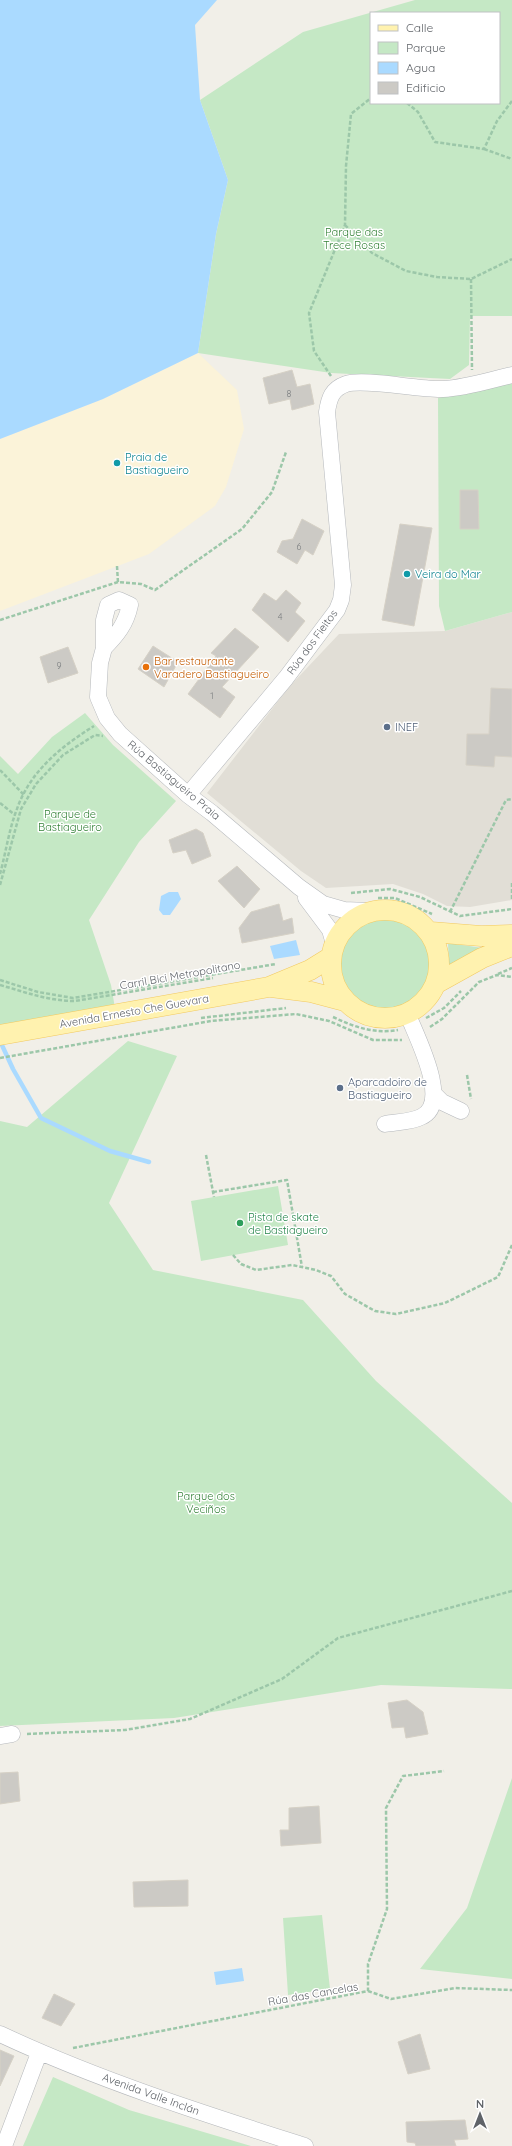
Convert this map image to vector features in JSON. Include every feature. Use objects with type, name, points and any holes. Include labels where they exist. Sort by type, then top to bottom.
[{"type":"main road","points":[[512,935],[481,936],[419,920],[397,910],[371,905],[344,928],[332,951],[334,983],[345,1001],[359,1012],[412,1026],[415,1010],[437,983],[482,958],[512,946]]},
{"type":"main road","points":[[433,924],[440,958],[437,983]]},
{"type":"main road","name":"Avenida Ernesto Che Guevara","points":[[0,1035],[269,987],[310,970],[332,951]]},
{"type":"main road","name":"Avenida Ernesto Che Guevara","points":[[269,987],[311,992],[345,1001]]},
{"type":"street","points":[[338,387],[348,383],[362,382],[415,388],[444,389],[512,375]]},
{"type":"street","name":"Rúa dos Fieitos","points":[[188,794],[286,678],[337,610],[341,600],[343,586],[327,412],[328,400],[338,387]]},
{"type":"street","name":"Rúa Bastiagueiro Praia","points":[[119,600],[130,606],[127,617],[118,634],[104,648],[100,663],[98,697],[106,718],[120,734],[188,794],[212,812],[299,887]]},
{"type":"street","points":[[299,887],[324,905],[344,910],[371,905]]},
{"type":"street","points":[[299,887],[330,930],[332,951]]},
{"type":"street","points":[[412,1026],[433,1088],[442,1102],[466,1107]]},
{"type":"street","points":[[385,1124],[422,1117],[431,1109],[433,1088]]},
{"type":"street","name":"Avenida Valle Inclán","points":[[0,2034],[45,2055],[202,2113],[305,2146]]},
{"type":"street","points":[[4,2146],[45,2055]]},
{"type":"path","points":[[338,387],[314,351],[310,313],[345,225],[346,166],[351,114],[370,99]]},
{"type":"path","points":[[484,149],[497,121],[512,101]]},
{"type":"path","points":[[408,104],[418,112],[434,142],[484,149],[512,159]]},
{"type":"path","points":[[345,225],[372,254],[406,272],[437,277],[471,279],[512,259]]},
{"type":"path","points":[[471,279],[472,384]]},
{"type":"path","points":[[0,620],[83,592],[118,582],[141,584],[155,590],[242,529],[272,492],[286,452]]},
{"type":"path","points":[[117,566],[119,600]]},
{"type":"path","points":[[0,874],[15,815],[36,772],[72,740],[106,718]]},
{"type":"path","points":[[0,885],[21,809],[36,784],[63,755],[95,736],[108,737]]},
{"type":"path","points":[[0,770],[24,795]]},
{"type":"path","points":[[450,912],[506,800],[512,799]]},
{"type":"path","points":[[0,803],[15,815]]},
{"type":"path","points":[[512,883],[512,901]]},
{"type":"path","points":[[345,894],[390,889],[420,897],[460,916],[512,908]]},
{"type":"path","points":[[371,905],[395,898],[433,924]]},
{"type":"path","points":[[479,913],[512,908]]},
{"type":"path","points":[[0,980],[38,992],[73,998],[281,963]]},
{"type":"path","points":[[506,965],[512,964]]},
{"type":"path","name":"Carril Bici Metropolitano","points":[[0,985],[59,1001],[74,1001],[278,968]]},
{"type":"path","points":[[330,1016],[353,1026],[372,1031],[395,1030],[442,1019],[479,982],[512,968]]},
{"type":"path","points":[[497,975],[512,977]]},
{"type":"path","points":[[473,983],[477,979]]},
{"type":"path","points":[[0,1058],[211,1021],[296,1014],[329,1021],[374,1040],[398,1041],[412,1026],[444,1008],[467,987]]},
{"type":"path","points":[[196,1019],[289,1007]]},
{"type":"path","points":[[0,1054],[43,1046]]},
{"type":"path","points":[[466,1075],[466,1107]]},
{"type":"path","points":[[206,1155],[214,1197]]},
{"type":"path","points":[[213,1192],[287,1180],[302,1267]]},
{"type":"path","points":[[233,1255],[241,1264],[256,1270],[292,1265],[316,1270],[331,1276],[345,1294],[375,1311],[396,1314],[445,1303],[498,1277],[512,1245]]},
{"type":"path","points":[[6,1735],[125,1730],[190,1718],[282,1679],[338,1638],[512,1591]]},
{"type":"path","name":"Rúa das Cancelas","points":[[45,2055],[368,1992],[368,1964],[387,1909],[386,1808],[403,1776],[444,1771]]},
{"type":"path","points":[[368,1992],[391,1999],[455,1988],[512,1990]]},
{"type":"shaded area","points":[[512,612],[512,900],[470,907],[447,906],[423,894],[393,884],[326,888],[301,871],[207,793],[289,687],[339,634],[445,631]]},
{"type":"green space","name":"Parque das Trece Rosas","points":[[415,0],[512,0],[512,316],[470,316],[469,365],[450,379],[331,373],[198,353],[216,234],[228,180],[200,100],[303,32],[370,13],[370,104],[500,104],[500,12],[373,12]]},
{"type":"green space","points":[[512,382],[512,612],[445,631],[439,606],[438,398]]},
{"type":"green space","name":"Parque de Bastiagueiro","points":[[85,713],[113,745],[176,801],[139,842],[89,920],[111,985],[115,1008],[0,1027],[0,756],[18,774],[52,737]]},
{"type":"green space","points":[[385,918],[402,922],[417,932],[427,947],[431,964],[427,981],[417,996],[402,1006],[385,1010],[368,1006],[353,996],[343,981],[339,964],[343,947],[353,932],[368,922]]},
{"type":"green space","points":[[448,943],[483,948],[449,965]]},
{"type":"green space","name":"Parque dos Veciños","points":[[128,1041],[177,1056],[109,1203],[153,1270],[303,1300],[376,1381],[512,1503],[512,1689],[381,1685],[174,1718],[0,1726],[0,1121],[27,1127]]},
{"type":"green space","name":"Pista de skate de Bastiagueiro","points":[[278,1186],[288,1245],[201,1261],[191,1201]]},
{"type":"green space","points":[[512,1778],[512,1979],[420,1969],[467,1908]]},
{"type":"green space","points":[[322,1915],[330,1989],[288,1995],[283,1918]]},
{"type":"green space","points":[[53,2077],[129,2110],[251,2146],[23,2146]]},
{"type":"sand","name":"Praia de Bastiagueiro","points":[[198,353],[237,390],[244,429],[226,487],[215,506],[149,554],[0,611],[0,439],[103,399]]},
{"type":"water","points":[[0,0],[217,0],[195,25],[200,100],[228,180],[216,234],[198,353],[103,399],[0,439]]},
{"type":"water","points":[[169,892],[178,892],[181,899],[170,915],[163,915],[159,910],[161,896]]},
{"type":"water","points":[[296,940],[300,955],[274,959],[270,946]]},
{"type":"water","points":[[242,1968],[244,1981],[216,1985],[214,1972]]},
{"type":"building","points":[[292,370],[297,387],[310,384],[314,404],[292,410],[290,399],[269,404],[263,378]]},
{"type":"building","points":[[460,490],[478,490],[479,529],[460,529]]},
{"type":"building","points":[[302,519],[324,531],[313,555],[305,550],[297,564],[277,552],[282,541],[293,539]]},
{"type":"building","name":"Veira do Mar","points":[[400,524],[432,528],[414,626],[382,620]]},
{"type":"building","points":[[286,590],[301,603],[295,612],[305,621],[288,642],[252,610],[264,593],[276,601]]},
{"type":"building","points":[[235,628],[259,647],[222,687],[235,697],[220,718],[188,694],[216,656],[211,653]]},
{"type":"building","points":[[153,646],[178,662],[164,687],[138,669]]},
{"type":"building","points":[[68,647],[78,673],[48,683],[40,657]]},
{"type":"building","points":[[491,688],[512,689],[512,757],[495,756],[494,767],[466,765],[467,734],[489,734]]},
{"type":"building","points":[[196,829],[203,833],[211,856],[192,864],[186,850],[173,853],[169,840]]},
{"type":"building","points":[[237,866],[260,889],[244,908],[218,881]]},
{"type":"building","points":[[279,904],[283,921],[292,918],[294,933],[242,943],[239,928],[251,912]]},
{"type":"building","points":[[407,1700],[423,1712],[428,1734],[406,1738],[404,1727],[392,1728],[388,1703]]},
{"type":"building","points":[[18,1772],[20,1801],[0,1804],[0,1773]]},
{"type":"building","points":[[319,1806],[321,1843],[281,1846],[280,1830],[289,1830],[289,1808]]},
{"type":"building","points":[[188,1880],[188,1906],[134,1907],[133,1882]]},
{"type":"building","points":[[54,1994],[75,2004],[61,2026],[42,2018]]},
{"type":"building","points":[[420,2034],[430,2069],[408,2074],[398,2042]]},
{"type":"building","points":[[0,2050],[14,2056],[0,2086]]},
{"type":"building","points":[[465,2120],[468,2139],[454,2140],[456,2146],[416,2146],[415,2143],[407,2142],[406,2122]]},
{"type":"waterway","points":[[0,1041],[13,1069],[41,1118],[110,1151],[149,1162]]},
{"type":"place","name":"Praia de Bastiagueiro","points":[[117,463]]},
{"type":"place","name":"Veira do Mar","points":[[407,574]]},
{"type":"place","name":"Bar restaurante Varadero Bastiagueiro","points":[[146,667]]},
{"type":"place","name":"INEF","points":[[387,727]]},
{"type":"place","name":"Aparcadoiro de Bastiagueiro","points":[[340,1088]]},
{"type":"place","name":"Pista de skate de Bastiagueiro","points":[[240,1223]]}]
